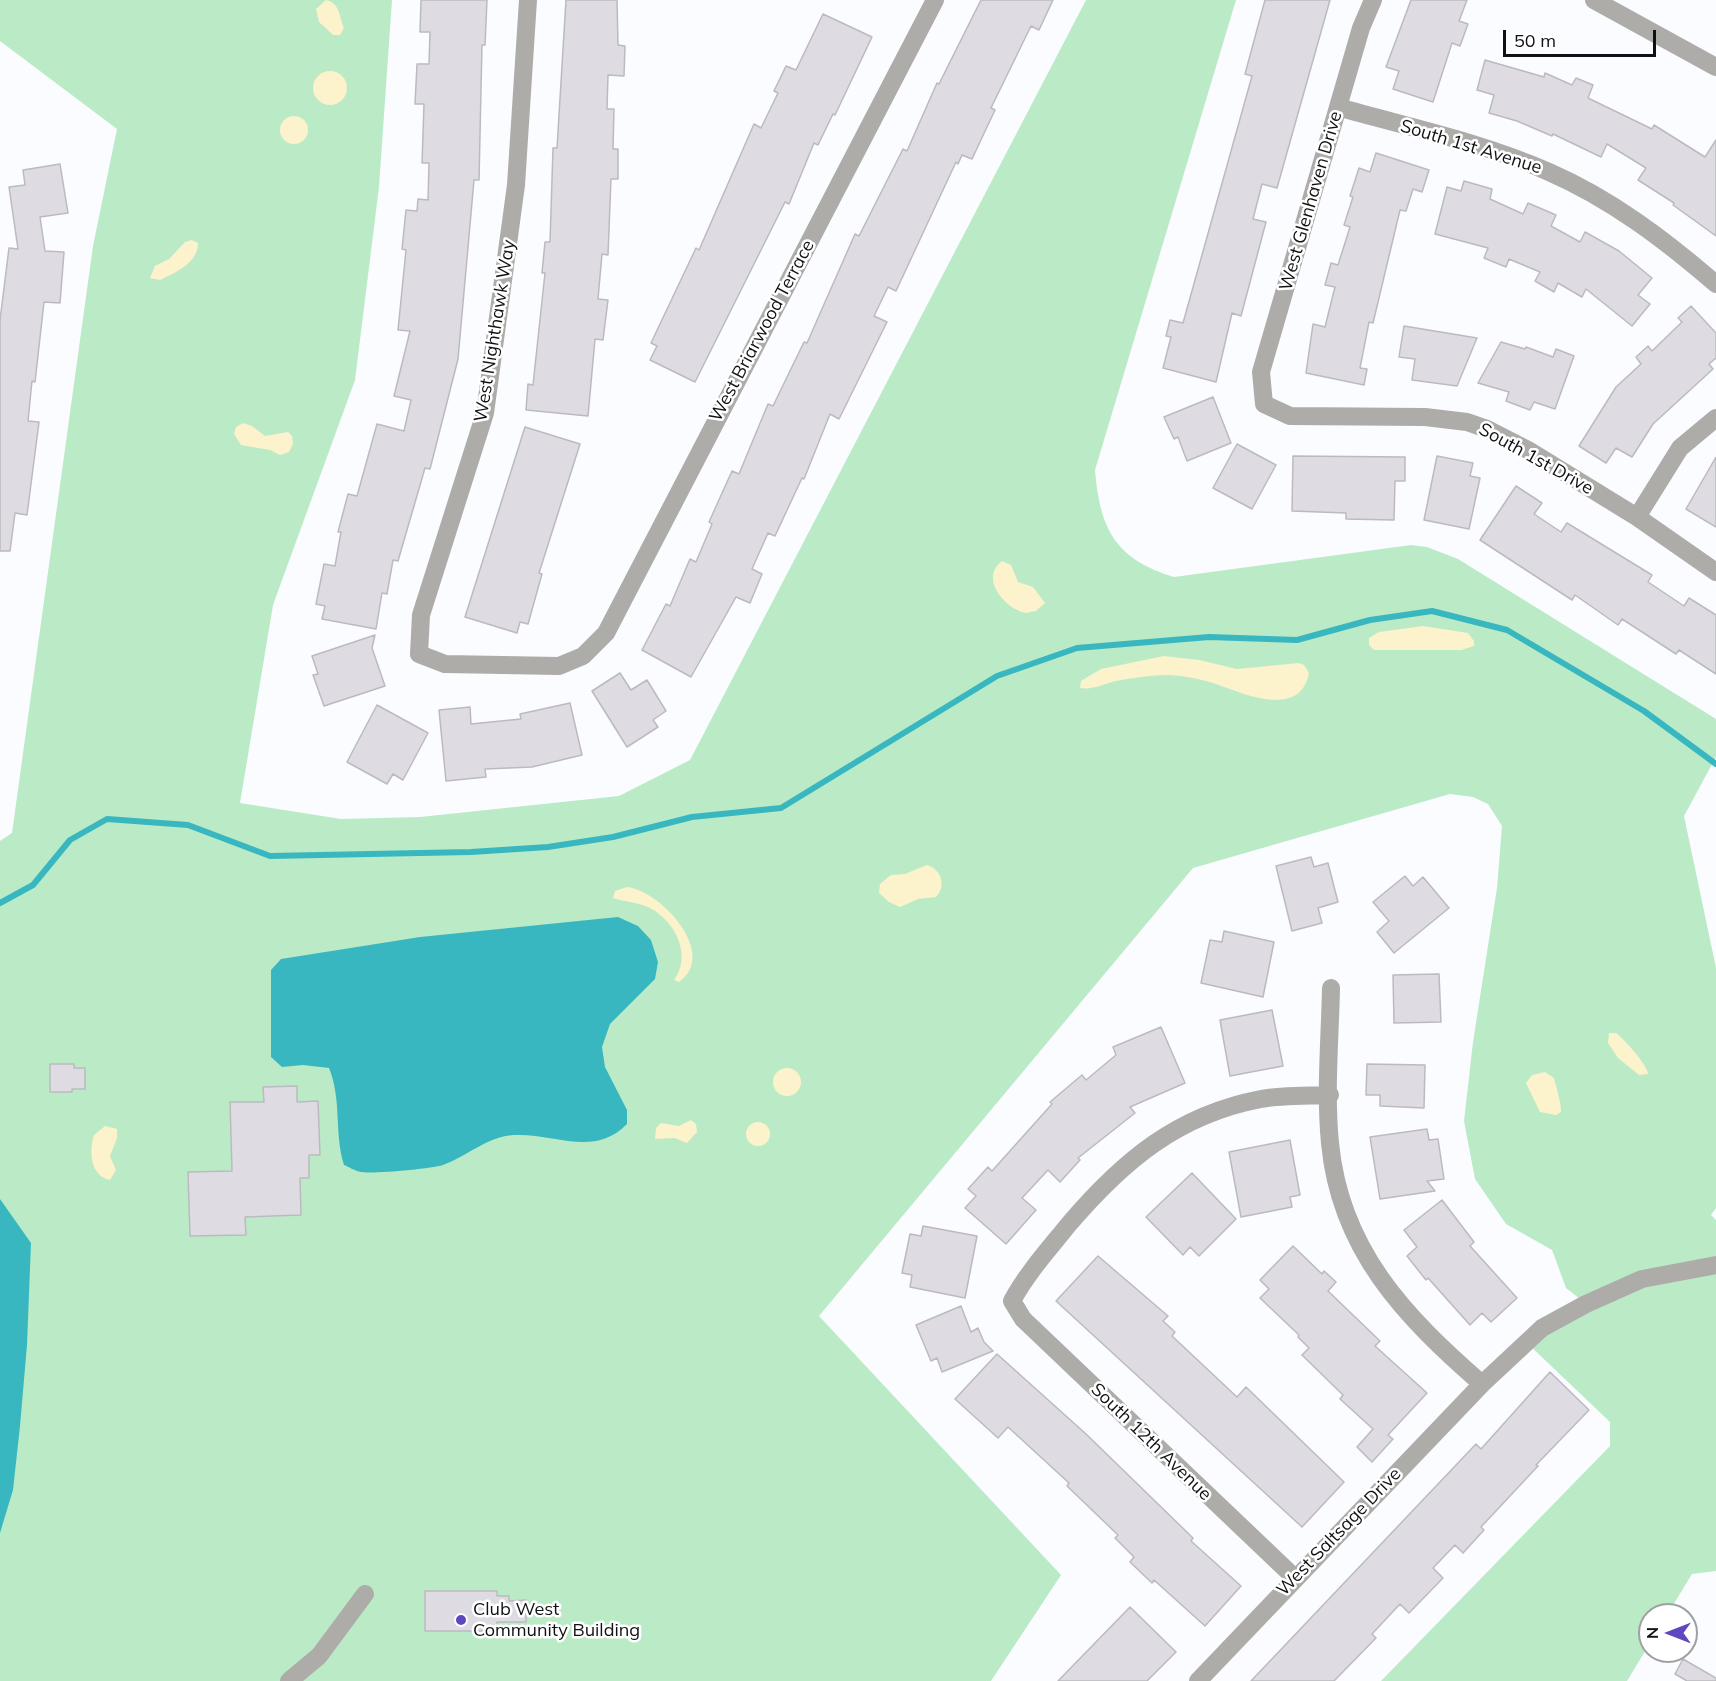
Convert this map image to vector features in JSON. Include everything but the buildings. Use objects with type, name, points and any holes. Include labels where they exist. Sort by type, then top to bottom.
[{"type":"street","name":"West Nighthawk Way","points":[[528,0],[516,185],[485,413],[421,615],[419,654],[445,664],[527,667],[559,666],[583,656]]},
{"type":"street","name":"West Briarwood Terrace","points":[[583,656],[606,633],[935,0]]},
{"type":"street","name":"West Glenhaven Drive","points":[[1263,404],[1261,372],[1361,28],[1373,0]]},
{"type":"street","points":[[1594,0],[1716,67]]},
{"type":"street","name":"South 1st Avenue","points":[[1338,107],[1501,153],[1550,172],[1595,196],[1661,237],[1716,284]]},
{"type":"street","name":"South 1st Drive","points":[[1263,404],[1290,416],[1425,417],[1467,422],[1487,429],[1528,450],[1637,517],[1716,572]]},
{"type":"street","points":[[1637,517],[1680,448],[1716,418]]},
{"type":"street","points":[[1331,988],[1330,1143],[1346,1219],[1374,1273],[1414,1322],[1482,1384]]},
{"type":"street","name":"South 12th Avenue","points":[[1295,1578],[1023,1319],[1012,1301],[1024,1278],[1098,1190],[1155,1141],[1192,1120],[1227,1108],[1263,1099],[1329,1095]]},
{"type":"street","name":"West Saltsage Drive","points":[[1198,1681],[1482,1384],[1542,1328],[1586,1304],[1642,1279],[1716,1265]]},
{"type":"street","points":[[289,1681],[319,1656],[365,1594]]},
{"type":"green space","points":[[0,0],[392,0],[379,187],[355,380],[273,605],[240,803],[341,819],[420,817],[619,796],[690,760],[1086,0],[1236,0],[1095,470],[1101,509],[1114,539],[1137,561],[1174,577],[1411,545],[1427,547],[1458,559],[1716,719],[1716,757],[1684,816],[1716,968],[1716,1208],[1711,1215],[1716,1220],[1716,1571],[1692,1574],[1674,1603],[1638,1603],[1638,1663],[1627,1681],[1381,1681],[1610,1446],[1610,1422],[1526,1342],[1585,1303],[1566,1288],[1552,1250],[1506,1224],[1475,1179],[1464,1121],[1473,1042],[1497,888],[1502,826],[1488,804],[1473,797],[1450,794],[1193,868],[819,1316],[1061,1575],[991,1681],[0,1681],[0,841],[12,833],[93,246],[117,129],[0,41]]},
{"type":"sand","points":[[326,0],[334,4],[338,11],[344,28],[340,35],[333,35],[319,22],[316,9]]},
{"type":"sand","points":[[330,71],[342,76],[347,88],[342,100],[330,105],[318,100],[313,88],[318,76]]},
{"type":"sand","points":[[294,116],[304,120],[308,130],[304,140],[294,144],[284,140],[280,130],[284,120]]},
{"type":"sand","points":[[192,240],[198,243],[197,250],[195,256],[185,266],[160,280],[150,278],[155,266],[169,259],[185,242]]},
{"type":"sand","points":[[243,423],[252,426],[265,436],[288,432],[292,436],[293,444],[289,452],[280,455],[270,450],[241,445],[234,434],[236,427]]},
{"type":"sand","points":[[1002,561],[1011,565],[1018,582],[1033,587],[1045,603],[1036,611],[1026,613],[1010,606],[998,592],[993,576]]},
{"type":"sand","points":[[1423,626],[1468,633],[1474,641],[1474,646],[1461,650],[1374,650],[1369,645],[1369,638],[1379,632]]},
{"type":"sand","points":[[1164,656],[1199,660],[1237,669],[1299,663],[1304,665],[1309,673],[1303,688],[1294,696],[1282,700],[1253,696],[1208,682],[1173,675],[1142,677],[1080,688],[1081,681],[1101,669]]},
{"type":"sand","points":[[927,865],[936,870],[941,878],[941,888],[936,897],[918,899],[900,907],[889,902],[879,893],[880,884],[891,875],[905,874]]},
{"type":"sand","points":[[627,887],[641,891],[656,900],[681,926],[689,941],[693,956],[690,970],[679,982],[674,980],[682,961],[681,950],[674,931],[659,914],[650,908],[613,898],[615,891]]},
{"type":"sand","points":[[1609,1033],[1616,1033],[1624,1041],[1640,1058],[1648,1074],[1639,1075],[1618,1058],[1608,1043]]},
{"type":"sand","points":[[787,1068],[797,1072],[801,1082],[797,1092],[787,1096],[777,1092],[773,1082],[777,1072]]},
{"type":"sand","points":[[1545,1072],[1554,1078],[1561,1105],[1561,1112],[1556,1115],[1540,1112],[1526,1083],[1532,1075]]},
{"type":"sand","points":[[691,1120],[696,1124],[697,1132],[687,1143],[675,1138],[655,1139],[656,1128],[661,1123],[679,1126]]},
{"type":"sand","points":[[758,1122],[763,1123],[769,1129],[769,1139],[763,1145],[758,1146],[753,1145],[747,1139],[746,1134],[747,1129],[753,1123]]},
{"type":"sand","points":[[105,1126],[117,1129],[117,1138],[110,1156],[116,1170],[110,1180],[98,1174],[92,1155],[94,1135]]},
{"type":"water","points":[[618,917],[638,926],[651,940],[658,962],[655,979],[610,1024],[602,1047],[605,1067],[627,1110],[627,1124],[601,1140],[574,1142],[529,1135],[504,1136],[443,1165],[402,1171],[359,1171],[344,1165],[339,1141],[335,1092],[329,1068],[303,1065],[282,1067],[271,1057],[271,970],[281,959],[420,937]]},
{"type":"water","points":[[0,1199],[31,1243],[27,1345],[20,1426],[13,1490],[0,1533]]},
{"type":"waterway","points":[[0,903],[33,885],[70,840],[107,819],[188,825],[270,856],[471,852],[548,847],[613,837],[692,817],[781,808],[997,676],[1077,648],[1209,637],[1297,640],[1370,620],[1432,611],[1507,630],[1644,711],[1716,764]]},
{"type":"place","name":"Club West Community Building","points":[[461,1620]]}]
